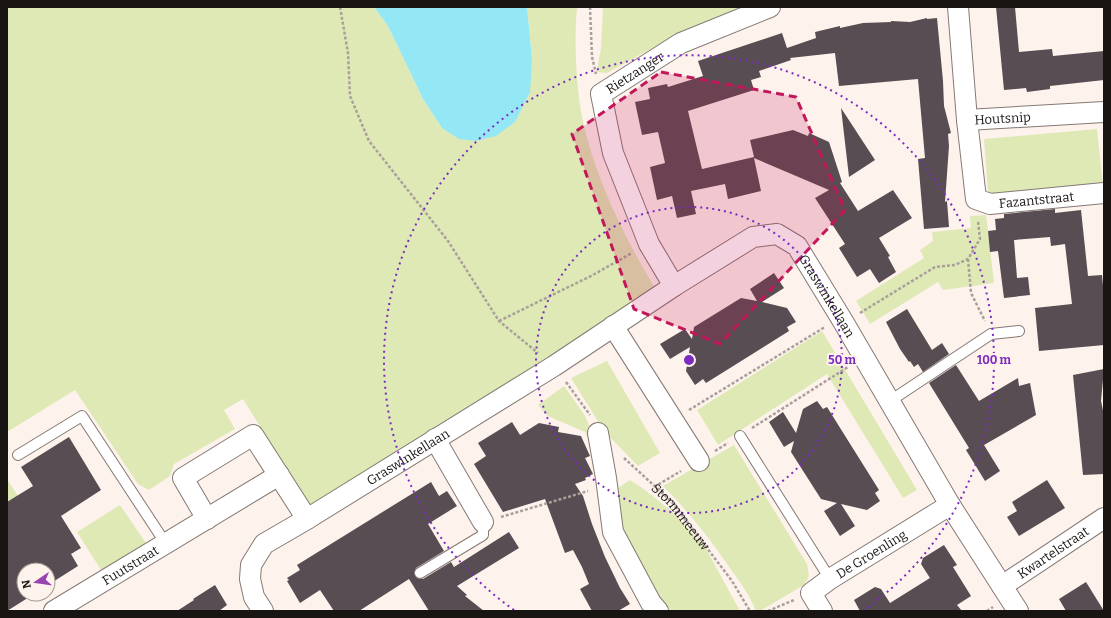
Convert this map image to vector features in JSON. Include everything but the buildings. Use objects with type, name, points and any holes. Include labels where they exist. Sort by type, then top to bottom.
[{"type":"street","name":"Rietzanger","points":[[674,286],[649,244],[613,154],[601,94],[681,43],[770,7]]},
{"type":"street","name":"Houtsnip","points":[[958,7],[967,120],[1104,112]]},
{"type":"street","name":"Fazantstraat","points":[[967,120],[976,199],[990,204],[1104,193]]},
{"type":"street","name":"Graswinkellaan","points":[[263,611],[254,597],[250,579],[251,565],[264,544],[554,366],[674,286],[753,237],[777,234],[797,246],[950,504],[1018,611]]},
{"type":"street","points":[[613,326],[699,461]]},
{"type":"street","points":[[598,433],[613,532],[649,608]]},
{"type":"street","points":[[207,519],[183,478],[253,435],[307,519]]},
{"type":"street","points":[[435,439],[483,522]]},
{"type":"street","name":"Fuutstraat","points":[[54,611],[279,475]]},
{"type":"street","name":"De Groenling","points":[[811,593],[950,504]]},
{"type":"street","name":"Kwartelstraat","points":[[1002,586],[1104,518]]},
{"type":"street","points":[[811,593],[822,611]]},
{"type":"lane","points":[[890,401],[991,334],[1019,331]]},
{"type":"lane","points":[[18,455],[82,416],[166,544]]},
{"type":"lane","points":[[740,436],[830,580]]},
{"type":"lane","points":[[420,573],[483,535],[483,522]]},
{"type":"path","points":[[340,7],[348,53],[350,96],[369,141],[448,241],[499,321],[554,366],[589,412],[598,433]]},
{"type":"path","points":[[590,7],[592,57],[601,94]]},
{"type":"path","points":[[673,420],[822,328],[844,323],[935,267],[955,265],[968,258],[980,239],[978,216],[990,204]]},
{"type":"path","points":[[499,321],[590,276],[649,244]]},
{"type":"path","points":[[968,258],[971,294],[991,334]]},
{"type":"path","points":[[654,487],[740,436],[864,357]]},
{"type":"path","name":"Stormmeeuw","points":[[620,454],[672,502],[732,580],[750,611]]},
{"type":"path","points":[[483,522],[606,485]]},
{"type":"path","points":[[768,611],[811,593]]},
{"type":"highlighted area","points":[[661,72],[796,97],[845,210],[720,344],[634,309],[572,134]]},
{"type":"green space","points":[[7,7],[374,7],[388,26],[423,99],[442,128],[532,59],[527,7],[577,7],[577,77],[582,117],[588,140],[603,185],[612,206],[633,249],[656,290],[309,506],[243,399],[224,410],[235,429],[174,464],[170,476],[149,490],[138,484],[75,390],[7,432]]},
{"type":"green space","points":[[603,7],[744,7],[676,35],[607,73],[598,72],[597,70],[601,48]]},
{"type":"green space","points":[[1097,129],[1103,187],[994,198],[988,192],[984,139]]},
{"type":"green space","points":[[986,215],[994,283],[943,290],[938,282],[870,324],[856,301],[924,258],[920,250],[933,241],[932,232],[971,228],[970,216]]},
{"type":"green space","points":[[822,331],[917,490],[903,498],[827,374],[718,445],[697,410]]},
{"type":"green space","points":[[607,361],[660,453],[638,466],[604,431],[571,378]]},
{"type":"green space","points":[[564,386],[584,414],[593,434],[598,461],[585,432],[548,416],[538,405]]},
{"type":"green space","points":[[734,445],[807,564],[809,576],[804,585],[760,611],[756,611],[743,587],[705,533],[663,486]]},
{"type":"green space","points":[[7,479],[18,496],[7,503]]},
{"type":"green space","points":[[630,480],[669,509],[705,547],[740,611],[670,611],[652,585],[637,557],[611,499],[616,489]]},
{"type":"green space","points":[[120,505],[148,546],[103,573],[77,532]]},
{"type":"water","points":[[374,7],[527,7],[532,59],[530,92],[515,122],[496,136],[476,141],[459,139],[442,128],[423,99],[388,26]]}]
